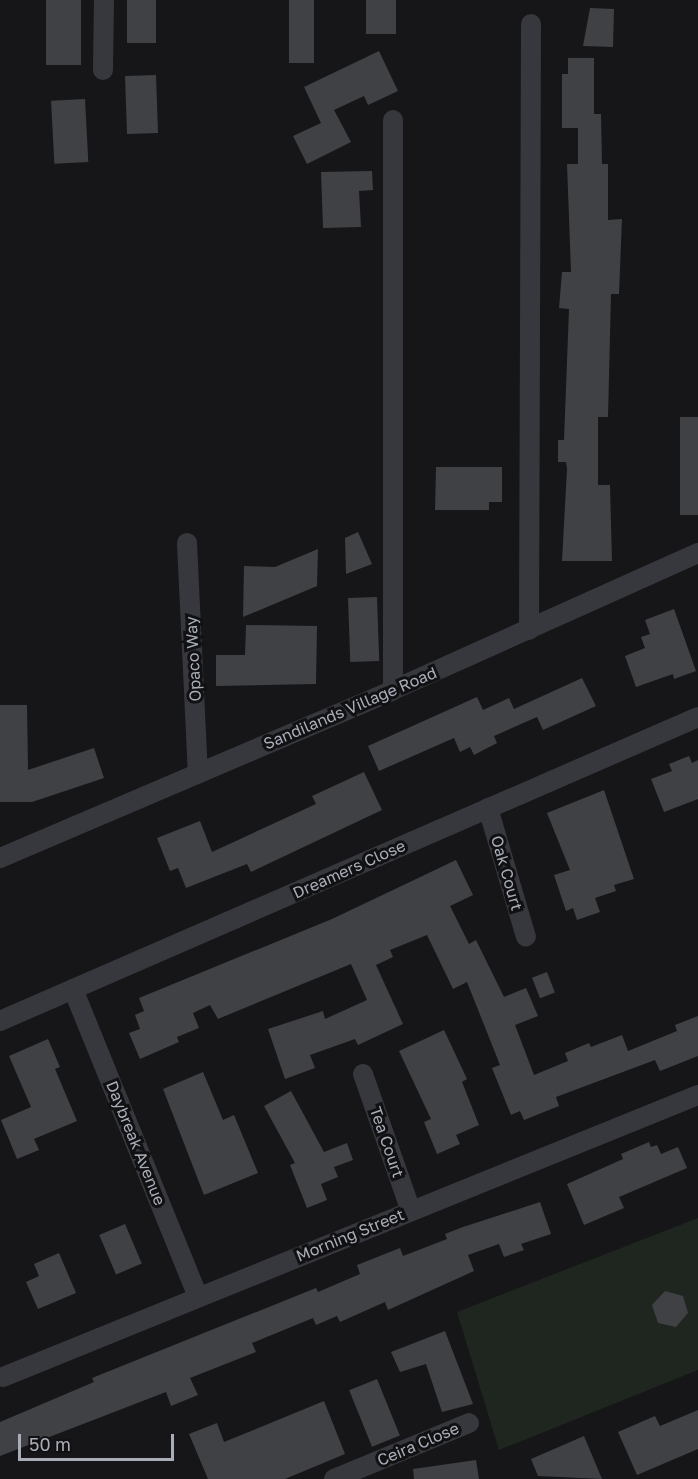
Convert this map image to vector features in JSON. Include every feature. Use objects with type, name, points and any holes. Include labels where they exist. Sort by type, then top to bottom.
[{"type":"street","points":[[103,70],[104,0]]},
{"type":"street","points":[[529,630],[531,24]]},
{"type":"street","points":[[393,120],[393,690]]},
{"type":"street","name":"Opaco Way","points":[[188,543],[198,774]]},
{"type":"street","name":"Sandilands Village Road","points":[[0,858],[393,690],[698,553]]},
{"type":"street","name":"Dreamers Close","points":[[0,1021],[698,717]]},
{"type":"street","name":"Oak Court","points":[[488,808],[526,937]]},
{"type":"street","name":"Daybreak Avenue","points":[[74,989],[198,1297]]},
{"type":"street","name":"Tea Court","points":[[363,1074],[411,1211]]},
{"type":"street","name":"Morning Street","points":[[3,1377],[698,1095]]},
{"type":"street","name":"Ceira Close","points":[[334,1479],[469,1423]]},
{"type":"shaded area","points":[[698,1218],[698,1370],[499,1450],[457,1312]]},
{"type":"building","points":[[46,0],[81,0],[81,65],[46,65]]},
{"type":"building","points":[[127,0],[156,0],[156,43],[127,43]]},
{"type":"building","points":[[289,0],[314,0],[314,63],[289,63]]},
{"type":"building","points":[[366,0],[396,0],[396,34],[366,34]]},
{"type":"building","points":[[590,8],[614,9],[613,47],[583,46]]},
{"type":"building","points":[[379,51],[398,91],[368,105],[364,96],[334,110],[351,142],[307,164],[293,136],[321,123],[304,87]]},
{"type":"building","points":[[568,58],[594,58],[594,114],[601,114],[602,164],[608,164],[608,220],[622,219],[619,294],[611,294],[608,417],[598,417],[598,485],[610,485],[612,561],[562,561],[567,469],[566,462],[558,462],[558,440],[564,440],[569,309],[559,308],[562,272],[571,272],[567,164],[578,164],[578,128],[562,128],[562,74],[568,74]]},
{"type":"building","points":[[156,75],[158,133],[127,134],[125,76]]},
{"type":"building","points":[[85,99],[88,162],[54,164],[51,101]]},
{"type":"building","points":[[372,171],[373,190],[359,191],[361,227],[323,228],[321,172]]},
{"type":"building","points":[[680,417],[698,417],[698,515],[680,515]]},
{"type":"building","points":[[436,467],[502,467],[502,502],[489,502],[489,510],[435,510]]},
{"type":"building","points":[[358,532],[372,564],[346,574],[345,538]]},
{"type":"building","points":[[318,549],[317,586],[243,617],[244,566],[275,567]]},
{"type":"building","points":[[377,597],[379,661],[350,662],[348,598]]},
{"type":"building","points":[[674,609],[696,671],[674,679],[673,674],[636,687],[625,656],[645,648],[641,637],[650,634],[645,620]]},
{"type":"building","points":[[246,625],[317,626],[316,684],[216,686],[216,655],[245,655]]},
{"type":"building","points":[[582,678],[596,706],[543,730],[537,717],[494,736],[497,743],[474,755],[470,747],[460,752],[454,738],[379,771],[368,746],[477,697],[483,710],[509,698],[514,709]]},
{"type":"building","points":[[0,705],[27,705],[28,770],[94,748],[104,778],[32,802],[0,802]]},
{"type":"building","points":[[689,756],[692,763],[698,760],[698,799],[664,812],[651,779],[672,771],[669,764]]},
{"type":"building","points":[[364,772],[382,810],[251,872],[247,864],[186,888],[178,868],[170,871],[157,838],[200,821],[212,852],[316,804],[312,796]]},
{"type":"building","points":[[604,790],[634,879],[614,885],[616,891],[595,898],[600,912],[577,920],[573,908],[566,911],[554,875],[570,870],[547,813]]},
{"type":"building","points":[[456,860],[473,895],[450,906],[469,944],[476,940],[504,997],[526,988],[538,1016],[515,1025],[534,1075],[568,1061],[565,1053],[589,1043],[591,1047],[622,1035],[628,1051],[677,1031],[675,1025],[698,1016],[698,1056],[660,1071],[655,1060],[556,1097],[559,1106],[524,1120],[520,1111],[511,1115],[492,1068],[500,1065],[467,982],[453,989],[427,935],[390,950],[393,957],[376,965],[403,1024],[358,1045],[355,1039],[310,1055],[315,1068],[285,1079],[268,1029],[323,1011],[325,1019],[367,1000],[351,964],[218,1019],[210,1005],[193,1013],[199,1028],[177,1037],[179,1042],[140,1059],[129,1033],[140,1029],[135,1015],[144,1011],[139,998],[332,919]]},
{"type":"building","points":[[547,972],[555,993],[540,998],[532,978]]},
{"type":"building","points":[[444,1030],[467,1079],[462,1082],[479,1125],[456,1135],[460,1144],[437,1154],[424,1122],[431,1119],[399,1051]]},
{"type":"building","points":[[48,1039],[60,1067],[55,1069],[77,1121],[34,1139],[39,1150],[17,1159],[1,1120],[31,1107],[9,1056]]},
{"type":"building","points":[[203,1072],[223,1120],[234,1115],[258,1173],[204,1195],[163,1089]]},
{"type":"building","points":[[291,1091],[324,1152],[347,1143],[353,1160],[334,1167],[338,1177],[321,1184],[327,1200],[307,1208],[290,1165],[295,1163],[264,1106]]},
{"type":"building","points":[[649,1142],[651,1147],[657,1145],[661,1154],[678,1147],[687,1168],[619,1197],[624,1208],[584,1225],[567,1184],[623,1159],[621,1154]]},
{"type":"building","points":[[540,1202],[551,1234],[521,1244],[524,1250],[504,1257],[499,1244],[468,1255],[474,1271],[388,1310],[385,1302],[340,1322],[337,1316],[316,1325],[313,1318],[252,1343],[256,1352],[190,1378],[198,1395],[171,1406],[166,1392],[0,1456],[0,1422],[94,1382],[92,1378],[316,1288],[318,1292],[360,1274],[357,1265],[400,1248],[403,1256],[447,1239],[445,1234]]},
{"type":"building","points":[[125,1224],[142,1264],[116,1275],[99,1235]]},
{"type":"building","points":[[59,1253],[76,1293],[38,1309],[26,1282],[39,1276],[34,1264]]},
{"type":"building","points":[[665,1291],[683,1296],[688,1313],[676,1327],[658,1323],[652,1305]]},
{"type":"building","points":[[445,1331],[473,1404],[442,1412],[426,1364],[400,1372],[391,1352]]},
{"type":"building","points":[[377,1379],[400,1436],[372,1447],[349,1390]]},
{"type":"building","points":[[324,1401],[345,1454],[285,1479],[208,1479],[189,1434],[217,1423],[224,1442]]},
{"type":"building","points":[[698,1410],[698,1449],[637,1475],[618,1432],[655,1416],[660,1426]]},
{"type":"building","points":[[584,1436],[602,1479],[538,1476],[531,1459]]},
{"type":"building","points":[[476,1460],[479,1479],[414,1479],[413,1469]]}]
